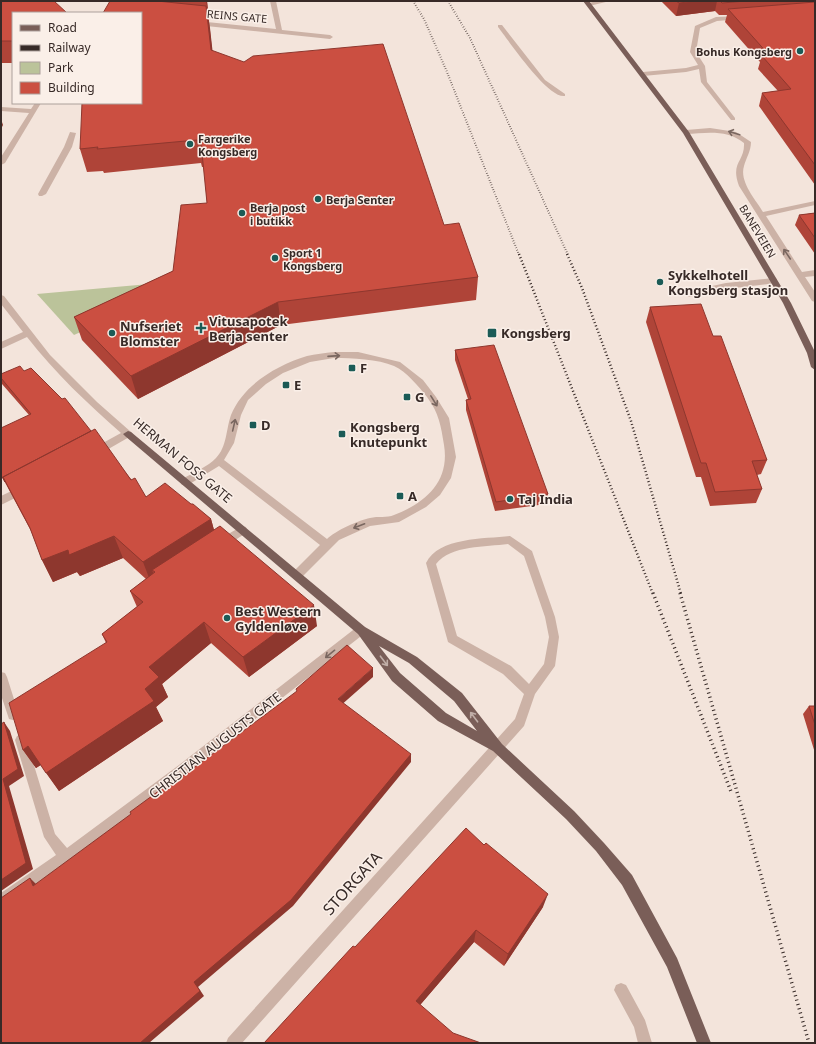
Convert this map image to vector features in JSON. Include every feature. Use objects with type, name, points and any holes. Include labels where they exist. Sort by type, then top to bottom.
[{"type":"main road","name":"BANEVEIEN","points":[[588,2],[686,132],[787,303],[811,353],[815,366]]},
{"type":"main road","name":"HERMAN FOSS GATE","points":[[128,434],[297,575],[360,630],[396,677],[442,717],[498,748]]},
{"type":"main road","name":"HERMAN FOSS GATE","points":[[360,630],[413,660],[458,696],[498,748],[570,815],[600,847],[626,880],[672,963],[704,1043]]},
{"type":"street","points":[[273,1],[279,30]]},
{"type":"street","points":[[588,2],[607,1]]},
{"type":"street","points":[[733,119],[704,82],[702,66],[693,52],[697,27],[716,19],[745,17]]},
{"type":"street","name":"REINS GATE","points":[[188,22],[279,30],[330,37]]},
{"type":"street","points":[[500,26],[543,81],[563,95]]},
{"type":"street","points":[[643,74],[686,70],[702,66]]},
{"type":"street","points":[[1,163],[37,104]]},
{"type":"street","points":[[1,109],[33,111]]},
{"type":"street","name":"BANEVEIEN","points":[[686,132],[725,131],[740,135],[747,142],[748,149],[739,171],[742,186],[815,299]]},
{"type":"street","points":[[42,194],[68,147],[72,133]]},
{"type":"street","points":[[760,215],[815,203]]},
{"type":"street","points":[[800,275],[815,273]]},
{"type":"street","points":[[689,294],[726,286],[774,281]]},
{"type":"street","name":"HERMAN FOSS GATE","points":[[1,298],[62,373],[128,434]]},
{"type":"street","points":[[1,346],[29,333]]},
{"type":"street","points":[[185,482],[219,460],[229,443],[236,414],[246,398],[263,382],[280,371],[308,359],[334,355],[358,355],[380,359],[397,364],[420,382],[433,399],[444,418],[451,457],[448,475],[437,492],[423,504],[395,519],[369,522],[351,529],[326,544],[297,575]]},
{"type":"street","points":[[86,456],[128,434]]},
{"type":"street","points":[[219,460],[326,544]]},
{"type":"street","points":[[1,501],[36,483]]},
{"type":"street","points":[[211,550],[242,530]]},
{"type":"street","name":"STORGATA","points":[[233,1043],[520,722],[530,692],[549,666],[554,637],[550,617],[528,554],[510,540],[452,547],[438,554],[431,563],[452,639],[508,670],[530,692]]},
{"type":"street","name":"CHRISTIAN AUGUSTS GATE","points":[[1,901],[66,857],[168,782],[360,630]]},
{"type":"street","points":[[1,677],[50,837],[66,857]]},
{"type":"street","points":[[621,990],[640,1025],[645,1043]]},
{"type":"green space","points":[[194,280],[74,335],[37,294]]},
{"type":"building","points":[[1,1],[54,1],[66,12],[12,12],[12,41],[1,41]]},
{"type":"building","name":"Berja Senter","points":[[110,1],[157,1],[206,6],[211,50],[244,62],[253,56],[383,44],[444,225],[459,223],[478,277],[278,302],[131,376],[74,317],[173,271],[181,205],[207,203],[201,143],[197,143],[197,140],[97,149],[98,147],[80,149],[82,104],[142,104],[142,12],[104,12]]},
{"type":"building","points":[[676,1],[697,1],[679,3]]},
{"type":"building","points":[[720,1],[746,1],[722,3]]},
{"type":"building","points":[[815,2],[815,165],[762,93],[791,89],[762,56],[769,55],[728,9]]},
{"type":"building","points":[[815,213],[815,238],[799,215]]},
{"type":"building","points":[[701,304],[713,336],[721,336],[767,460],[752,461],[762,489],[715,492],[706,463],[701,463],[650,307]]},
{"type":"building","points":[[494,345],[548,494],[496,502],[466,400],[471,399],[455,350]]},
{"type":"building","points":[[20,366],[24,371],[31,368],[62,399],[65,398],[91,431],[3,477],[5,482],[1,475],[1,428],[31,414],[1,378],[1,374]]},
{"type":"building","points":[[95,429],[131,480],[135,478],[146,497],[165,483],[211,519],[143,562],[114,536],[69,555],[68,550],[42,560],[30,528],[3,477]]},
{"type":"building","points":[[220,526],[314,605],[243,657],[204,622],[149,667],[159,677],[145,689],[154,701],[46,773],[28,746],[23,750],[9,703],[107,642],[102,634],[143,602],[130,591],[155,572],[152,570]]},
{"type":"building","points":[[347,645],[373,668],[338,699],[411,754],[291,900],[194,982],[200,991],[140,1043],[1,1043],[1,898],[30,878],[33,886],[131,814],[130,812],[171,782],[172,784],[297,691],[296,689]]},
{"type":"building","points":[[809,706],[815,706],[815,725]]},
{"type":"building","points":[[4,722],[18,769],[3,779],[26,863],[1,880],[1,724]]},
{"type":"building","points":[[466,828],[484,845],[486,843],[548,894],[508,954],[476,930],[416,1001],[453,1033],[481,1043],[264,1043],[353,946],[355,947]]},
{"type":"railway","points":[[413,1],[424,19],[447,72],[519,255]]},
{"type":"railway","points":[[448,1],[470,38],[568,255]]},
{"type":"railway","points":[[519,254],[653,594]]},
{"type":"railway","points":[[567,254],[582,288],[631,421],[681,594]]},
{"type":"railway","points":[[653,593],[732,794]]},
{"type":"railway","points":[[680,593],[809,1043]]},
{"type":"place","name":"Bohus Kongsberg","points":[[800,51]]},
{"type":"place","name":"Fargerike Kongsberg","points":[[190,144]]},
{"type":"place","name":"Berja Senter","points":[[318,199]]},
{"type":"place","name":"Berja post i butikk","points":[[242,213]]},
{"type":"place","name":"Sport 1 Kongsberg","points":[[275,258]]},
{"type":"place","name":"Sykkelhotell Kongsberg stasjon","points":[[660,282]]},
{"type":"place","name":"Vitusapotek Berja senter","points":[[201,328]]},
{"type":"place","name":"Nufseriet Blomster","points":[[112,333]]},
{"type":"place","name":"Kongsberg","points":[[492,333]]},
{"type":"place","name":"F","points":[[352,368]]},
{"type":"place","name":"E","points":[[286,385]]},
{"type":"place","name":"G","points":[[407,397]]},
{"type":"place","name":"D","points":[[253,425]]},
{"type":"place","name":"Kongsberg knutepunkt","points":[[342,434]]},
{"type":"place","name":"A","points":[[400,496]]},
{"type":"place","name":"Taj India","points":[[510,499]]},
{"type":"place","name":"Best Western Gyldenløve","points":[[227,618]]}]
